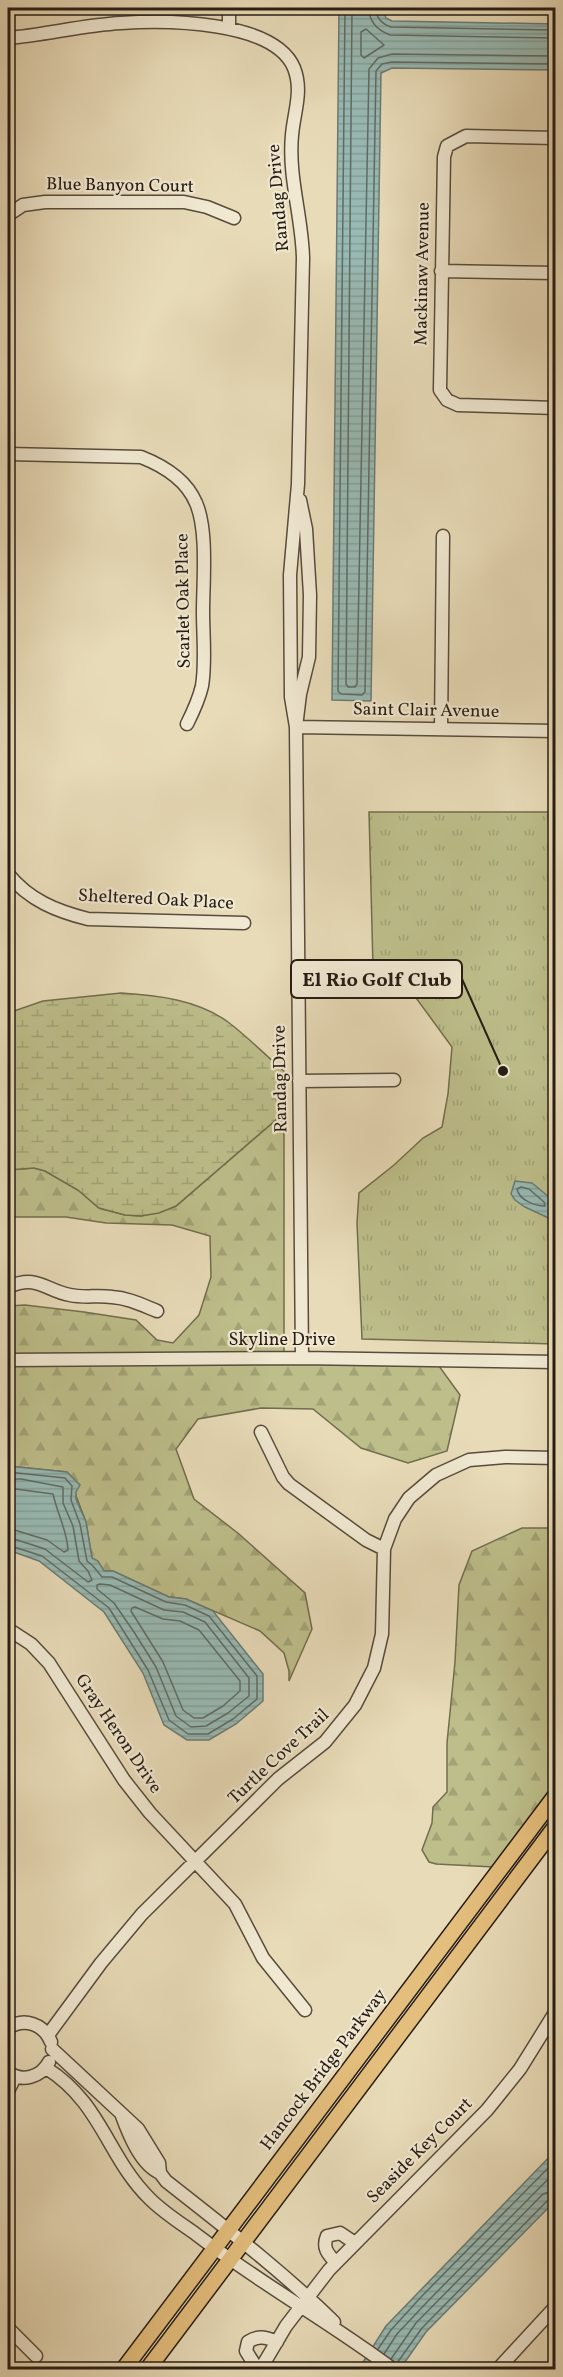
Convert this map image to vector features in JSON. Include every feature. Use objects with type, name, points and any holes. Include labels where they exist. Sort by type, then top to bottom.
[{"type":"main road","name":"Hancock Bridge Parkway","points":[[123,2370],[555,1795]]},
{"type":"main road","points":[[147,2370],[555,1826]]},
{"type":"street","points":[[229,8],[229,28]]},
{"type":"street","name":"Randag Drive","points":[[8,38],[121,23],[152,22],[229,28],[270,42],[287,57],[293,66],[297,78],[298,105],[291,150],[293,182],[302,242],[298,484],[290,575],[291,697],[296,727]]},
{"type":"street","name":"Mackinaw Avenue","points":[[555,138],[466,136],[447,146],[444,157],[440,390],[447,400],[458,405],[555,408]]},
{"type":"street","name":"Blue Banyon Court","points":[[8,216],[23,205],[45,202],[184,202],[207,207],[234,218]]},
{"type":"street","points":[[441,271],[555,273]]},
{"type":"street","name":"Scarlet Oak Place","points":[[8,454],[141,457],[166,469],[187,487],[196,504],[202,529],[203,670],[199,697],[187,724]]},
{"type":"street","name":"Randag Drive","points":[[298,484],[306,529],[310,595],[309,657],[300,693],[296,727],[302,1358]]},
{"type":"street","points":[[441,729],[443,536]]},
{"type":"street","name":"Saint Clair Avenue","points":[[296,727],[555,731]]},
{"type":"street","name":"Sheltered Oak Place","points":[[8,874],[34,899],[64,913],[88,919],[244,923]]},
{"type":"street","points":[[299,1081],[394,1080]]},
{"type":"street","points":[[8,1287],[24,1282],[40,1283],[64,1294],[81,1297],[115,1297],[157,1311]]},
{"type":"street","name":"Skyline Drive","points":[[8,1360],[302,1358],[555,1362]]},
{"type":"street","points":[[261,1432],[283,1477],[289,1484],[366,1540],[384,1549]]},
{"type":"street","name":"Turtle Cove Trail","points":[[48,2035],[101,1963],[142,1914],[278,1779],[331,1736],[355,1706],[370,1677],[381,1640],[384,1549],[391,1527],[402,1507],[417,1490],[446,1469],[458,1464],[481,1458],[555,1458]]},
{"type":"street","name":"Gray Heron Drive","points":[[8,1629],[31,1644],[49,1663],[124,1780],[150,1813],[235,1904],[263,1958],[305,2010]]},
{"type":"street","name":"Seaside Key Court","points":[[259,2370],[300,2307],[336,2263],[487,2110],[520,2069],[555,2011]]},
{"type":"street","points":[[8,2028],[21,2023],[37,2026],[48,2035],[52,2049],[51,2060],[38,2074],[29,2078],[11,2074],[8,2091]]},
{"type":"street","points":[[52,2049],[121,2112],[134,2131],[151,2169],[160,2173],[166,2181],[308,2297],[346,2333],[394,2370]]},
{"type":"street","points":[[46,2068],[75,2090],[91,2109],[150,2200],[214,2248],[300,2307],[346,2333]]},
{"type":"street","points":[[112,2144],[134,2131]]},
{"type":"street","points":[[140,2186],[160,2173]]},
{"type":"street","points":[[336,2263],[327,2253],[324,2243],[327,2236],[340,2233],[355,2243]]},
{"type":"street","points":[[497,2370],[554,2311]]},
{"type":"street","points":[[8,2328],[36,2356]]},
{"type":"street","points":[[259,2370],[246,2351],[248,2342],[254,2337],[266,2337],[277,2342]]},
{"type":"green space","points":[[369,812],[555,812],[555,1344],[362,1339],[357,1223],[359,1193],[423,1138],[442,1127],[448,1094],[452,1047],[411,991],[373,967]]},
{"type":"green space","points":[[121,993],[163,997],[204,1008],[228,1022],[284,1071],[284,1113],[176,1206],[159,1213],[141,1216],[125,1215],[99,1208],[78,1190],[45,1171],[34,1168],[8,1170],[8,1013],[43,1001]]},
{"type":"green space","points":[[284,1113],[284,1352],[8,1354],[8,1306],[25,1305],[136,1320],[157,1340],[173,1343],[199,1315],[211,1277],[210,1236],[172,1225],[106,1223],[66,1217],[8,1217],[8,1170],[34,1168],[45,1171],[78,1190],[99,1208],[125,1215],[141,1216],[176,1206]]},
{"type":"green space","points":[[302,1364],[439,1366],[460,1395],[447,1451],[408,1463],[361,1448],[313,1409],[261,1408],[198,1419],[176,1449],[194,1499],[239,1534],[305,1593],[312,1629],[289,1681],[284,1653],[260,1631],[186,1599],[169,1597],[113,1571],[104,1571],[92,1558],[86,1522],[67,1472],[8,1466],[8,1366]]},
{"type":"green space","points":[[522,1528],[555,1528],[555,1785],[494,1867],[436,1864],[429,1862],[422,1850],[432,1823],[433,1807],[447,1792],[447,1743],[455,1662],[459,1585],[472,1551]]},
{"type":"water","points":[[339,8],[382,8],[386,18],[392,21],[556,24],[555,70],[392,68],[381,73],[371,701],[332,700]]},
{"type":"water","points":[[515,1181],[532,1183],[555,1202],[555,1221],[515,1200],[511,1194]]},
{"type":"water","points":[[8,1466],[67,1472],[80,1485],[76,1492],[76,1499],[86,1522],[92,1558],[98,1561],[104,1571],[113,1571],[169,1597],[186,1599],[213,1611],[263,1674],[263,1701],[236,1724],[209,1740],[187,1740],[164,1725],[143,1673],[104,1612],[39,1561],[8,1550]]},
{"type":"water","points":[[555,2151],[555,2201],[426,2332],[400,2369],[358,2370],[386,2326]]},
{"type":"place","name":"El Rio Golf Club","points":[[503,1071]]}]
